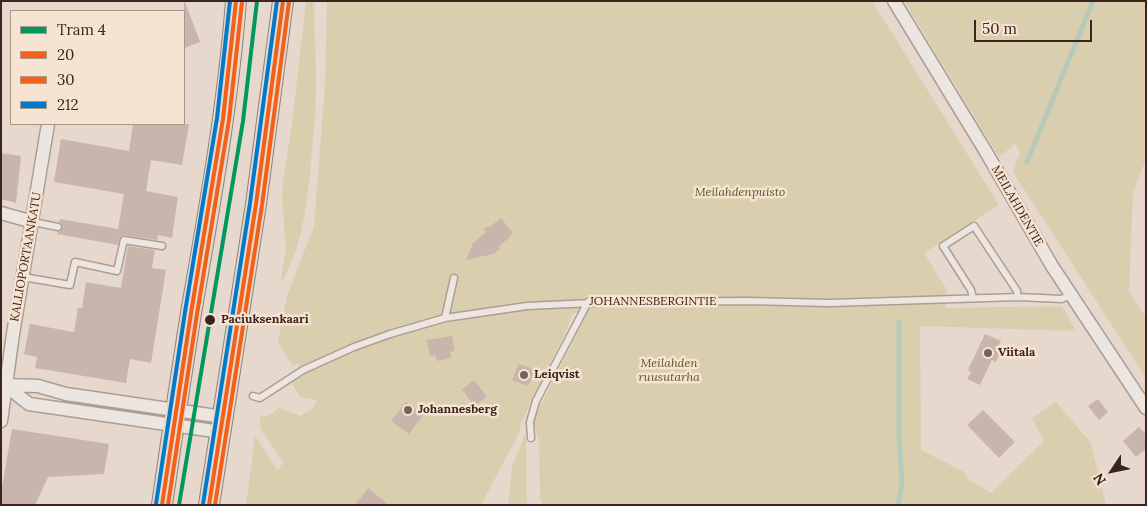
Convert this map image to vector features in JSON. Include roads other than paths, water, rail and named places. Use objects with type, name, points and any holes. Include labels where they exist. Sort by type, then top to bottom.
[{"type":"main road","points":[[162,505],[174,418],[232,58],[236,1]]},
{"type":"main road","points":[[209,505],[256,204],[283,1]]},
{"type":"street","name":"MEILAHDENTIE","points":[[894,1],[1070,295],[1146,408]]},
{"type":"street","name":"KALLIOPORTAANKATU","points":[[1,421],[4,384],[33,222],[48,125]]},
{"type":"street","points":[[1,213],[33,222]]},
{"type":"street","points":[[4,384],[38,386],[174,418]]},
{"type":"street","points":[[4,384],[29,404],[174,418],[222,425]]},
{"type":"lane","points":[[33,222],[58,227]]},
{"type":"lane","points":[[973,298],[971,290],[942,246],[974,226],[1017,291],[1018,297]]},
{"type":"lane","points":[[23,277],[70,284],[75,262],[117,270],[124,240],[162,246]]},
{"type":"lane","points":[[445,318],[454,278]]},
{"type":"lane","name":"JOHANNESBERGINTIE","points":[[253,396],[260,398],[303,370],[390,334],[445,318],[527,306],[588,302],[748,301],[830,303],[1018,297],[1062,299],[1070,295]]},
{"type":"lane","points":[[531,438],[530,422],[536,401],[588,302]]},
{"type":"waterway","points":[[1027,162],[1093,1]]},
{"type":"waterway","points":[[898,505],[902,484],[899,436],[899,322]]},
{"type":"tram line","name":"4","points":[[179,505],[243,121],[257,1]]},
{"type":"place","name":"Paciuksenkaari","points":[[210,320]]},
{"type":"place","name":"Viitala","points":[[988,353]]},
{"type":"place","name":"Leiqvist","points":[[524,375]]},
{"type":"place","name":"Johannesberg","points":[[408,410]]},
{"type":"park label","name":"Meilahdenpuisto","points":[[740,193]]},
{"type":"park label","name":"Meilahden ruusutarha","points":[[669,371]]}]
